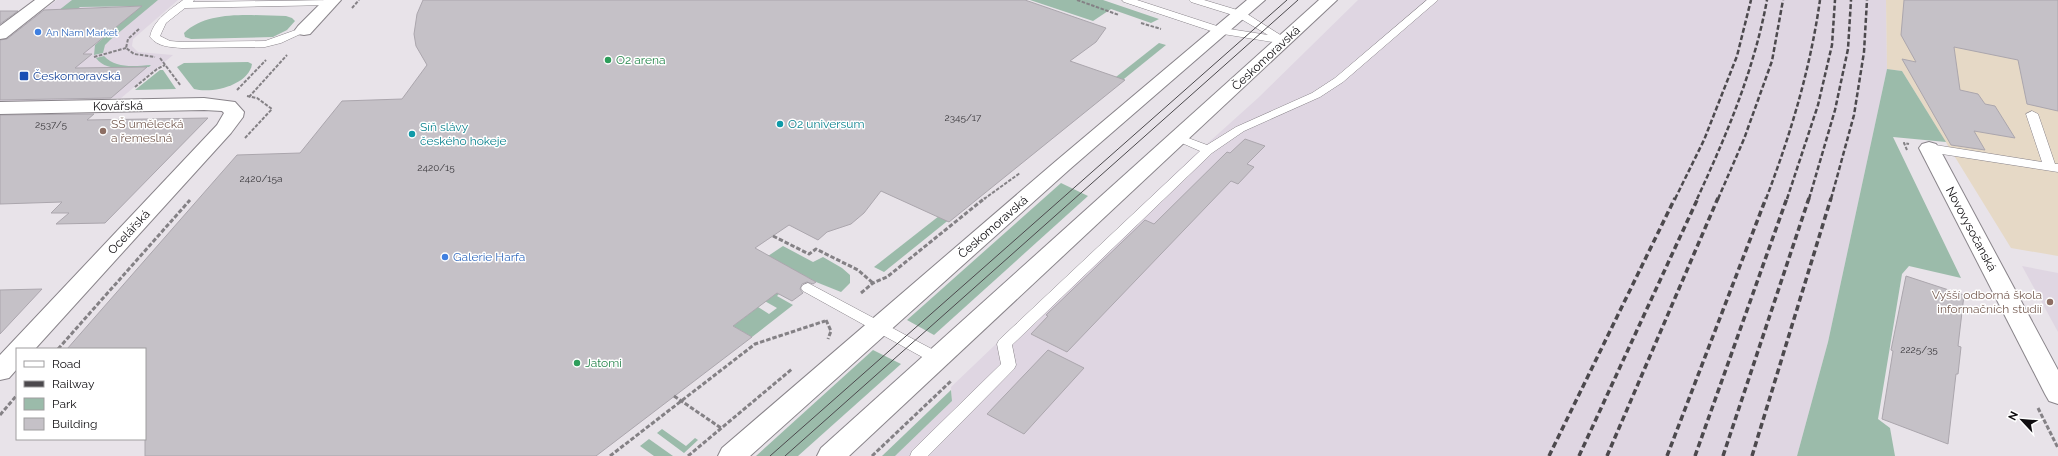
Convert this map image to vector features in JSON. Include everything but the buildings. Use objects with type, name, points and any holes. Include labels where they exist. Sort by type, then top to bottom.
[{"type":"main road","points":[[0,34],[46,0]]},
{"type":"main road","name":"Českomoravská","points":[[732,456],[1063,165],[1257,0]]},
{"type":"main road","name":"Českomoravská","points":[[831,456],[1329,0]]},
{"type":"main road","points":[[304,30],[332,1]]},
{"type":"main road","name":"Kovářská","points":[[0,108],[210,104],[228,106],[234,102]]},
{"type":"main road","name":"Ocelářská","points":[[21,348],[224,129],[233,117],[234,102]]},
{"type":"main road","name":"Novovysočanská","points":[[1929,148],[2058,394]]},
{"type":"main road","points":[[0,371],[16,354]]},
{"type":"lane","points":[[1127,0],[1221,30],[1285,41]]},
{"type":"lane","points":[[1194,0],[1240,14],[1285,41]]},
{"type":"lane","points":[[1415,15],[1417,0]]},
{"type":"lane","points":[[918,456],[1009,365],[1004,344],[1208,150],[1240,128],[1316,95],[1339,80],[1433,0]]},
{"type":"lane","points":[[304,30],[277,42],[265,44],[182,45],[160,42],[155,37],[155,32],[159,26],[186,3],[332,1]]},
{"type":"lane","points":[[2032,114],[2054,167]]},
{"type":"lane","points":[[1179,138],[1208,150]]},
{"type":"lane","points":[[1929,148],[2054,167]]},
{"type":"lane","points":[[808,288],[938,359]]},
{"type":"path","points":[[94,57],[126,48]]},
{"type":"path","points":[[250,96],[289,53]]},
{"type":"path","points":[[234,102],[271,55]]},
{"type":"path","points":[[159,57],[181,87]]},
{"type":"path","points":[[112,106],[157,69],[165,65]]},
{"type":"path","points":[[861,293],[872,283],[887,277],[980,202],[1024,170]]},
{"type":"path","points":[[59,348],[193,196]]},
{"type":"path","points":[[773,236],[809,254],[816,249],[858,270],[872,283]]},
{"type":"path","points":[[610,456],[755,344],[825,321],[829,318]]},
{"type":"path","points":[[822,344],[828,339],[831,331],[825,321]]},
{"type":"path","points":[[688,456],[798,363]]},
{"type":"path","points":[[674,396],[721,428]]},
{"type":"path","points":[[0,415],[16,397]]},
{"type":"shaded area","points":[[57,0],[178,0],[133,39],[132,46],[138,52],[173,55],[121,98],[0,102],[0,43]]},
{"type":"shaded area","points":[[1358,0],[1886,0],[1887,69],[1828,342],[1797,456],[895,456],[952,401],[951,387],[1188,161],[1258,98]]},
{"type":"shaded area","points":[[1886,0],[2058,0],[2058,256],[2011,248],[1902,71],[1887,69]]},
{"type":"shaded area","name":"Vyšší odborná škola informačních studií","points":[[2022,266],[2058,273],[2058,332]]},
{"type":"green space","points":[[72,0],[158,0],[110,40],[105,45],[103,53],[94,55],[95,45],[141,6],[80,7],[63,20],[45,21]]},
{"type":"green space","points":[[1030,0],[1103,0],[1159,19],[1151,23],[1111,9],[1093,21]]},
{"type":"green space","points":[[246,15],[286,16],[295,21],[287,30],[273,37],[191,39],[185,37],[184,33],[194,25],[219,17]]},
{"type":"green space","points":[[1159,43],[1166,45],[1109,91],[1102,88]]},
{"type":"green space","points":[[104,56],[120,65],[151,65],[149,67],[128,68],[106,66],[96,58]]},
{"type":"green space","points":[[248,62],[252,64],[244,77],[229,86],[210,90],[194,89],[177,67],[184,63]]},
{"type":"green space","points":[[1887,69],[1902,71],[1946,142],[1893,137],[1961,278],[1909,266],[1902,274],[1878,419],[1890,428],[1895,456],[1797,456],[1828,342]]},
{"type":"green space","points":[[160,70],[163,70],[176,89],[135,90]]},
{"type":"green space","points":[[1061,183],[1088,196],[934,335],[907,320]]},
{"type":"green space","points":[[962,198],[971,202],[884,272],[874,267]]},
{"type":"green space","points":[[783,246],[813,262],[823,257],[842,268],[850,275],[850,283],[841,292],[816,282],[768,256]]},
{"type":"green space","points":[[730,266],[779,294],[777,296],[793,305],[752,337],[733,326],[758,307],[769,314],[777,308],[754,295]]},
{"type":"green space","points":[[873,350],[901,364],[798,456],[756,456]]},
{"type":"green space","points":[[951,390],[952,401],[895,456],[882,456]]},
{"type":"green space","points":[[662,429],[686,446],[695,438],[698,440],[684,453],[657,433]]},
{"type":"green space","points":[[649,439],[673,456],[654,456],[640,446]]},
{"type":"tram line","points":[[770,456],[1287,0]]},
{"type":"tram line","points":[[785,456],[1298,0]]},
{"type":"railway","points":[[1675,199],[1704,140],[1737,56],[1751,0]]},
{"type":"railway","points":[[1697,199],[1729,126],[1747,77],[1755,51],[1767,0]]},
{"type":"railway","points":[[1718,199],[1744,139],[1772,61],[1783,0]]},
{"type":"railway","points":[[1766,199],[1784,150],[1799,101],[1811,51],[1820,0]]},
{"type":"railway","points":[[1787,199],[1818,105],[1832,45],[1835,0]]},
{"type":"railway","points":[[1809,199],[1835,110],[1848,49],[1851,0]]},
{"type":"railway","points":[[1831,199],[1854,115],[1864,52],[1867,0]]},
{"type":"railway","points":[[1549,456],[1675,198]]},
{"type":"railway","points":[[1579,456],[1698,198]]},
{"type":"railway","points":[[1607,456],[1718,198]]},
{"type":"railway","points":[[1667,456],[1766,198]]},
{"type":"railway","points":[[1695,456],[1787,198]]},
{"type":"railway","points":[[1723,456],[1809,198]]},
{"type":"railway","points":[[1752,456],[1831,198]]},
{"type":"place","name":"An Nam Market","points":[[38,32]]},
{"type":"place","name":"O2 arena","points":[[608,60]]},
{"type":"place","name":"Českomoravská","points":[[24,76]]},
{"type":"place","name":"O2 universum","points":[[780,124]]},
{"type":"place","name":"SŠ umělecká a řemeslná","points":[[103,131]]},
{"type":"place","name":"Síň slávy českého hokeje","points":[[412,134]]},
{"type":"place","name":"Galerie Harfa","points":[[445,257]]},
{"type":"place","name":"Vyšší odborná škola informačních studií","points":[[2050,302]]},
{"type":"place","name":"Jatomi","points":[[577,363]]}]
